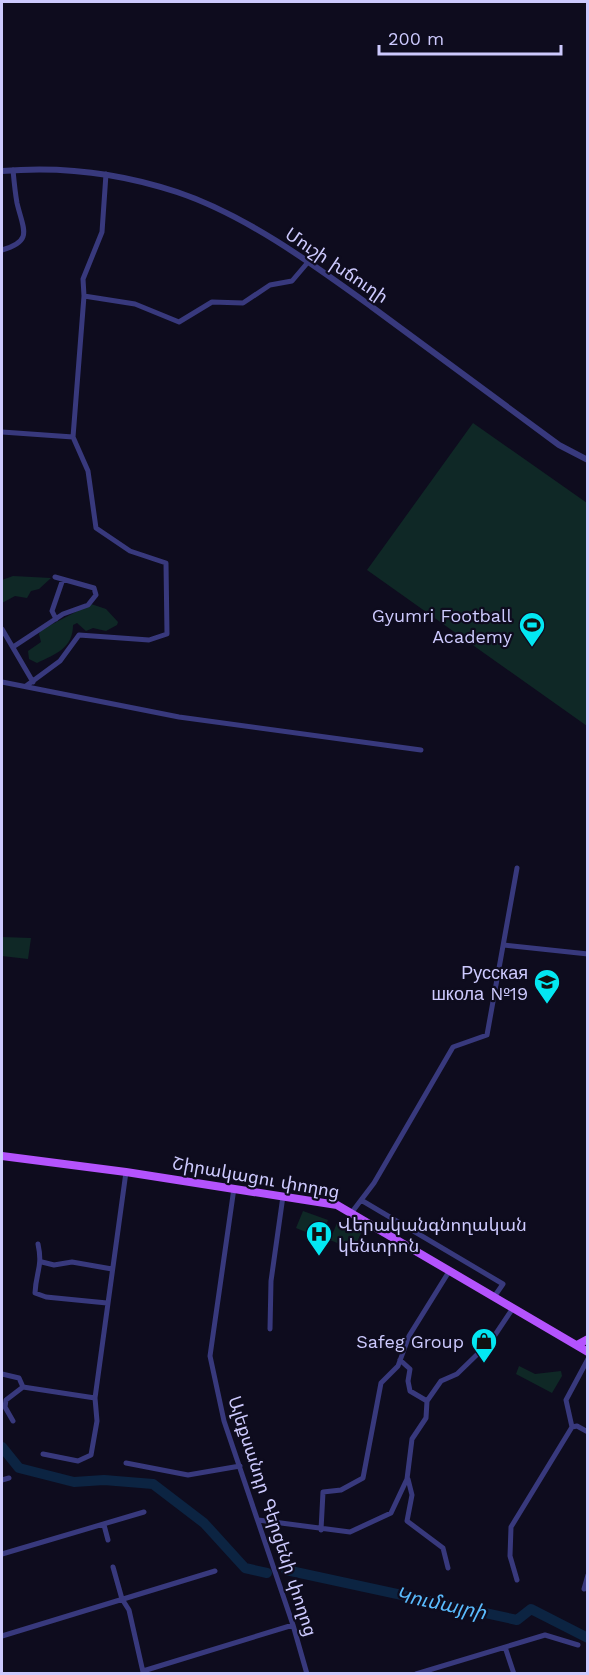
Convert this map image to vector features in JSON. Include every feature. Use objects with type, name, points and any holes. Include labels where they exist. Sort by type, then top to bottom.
[{"type":"main road","name":"Շիրակացու փողոց","points":[[2,1156],[321,1201],[352,1212],[588,1352]]},
{"type":"main road","points":[[577,1345],[588,1339]]},
{"type":"street","points":[[2,250],[18,244],[24,238],[25,229],[17,202],[13,170]]},
{"type":"street","name":"Մուշի խճուղի","points":[[2,171],[89,171],[106,174],[178,192],[221,212],[309,261],[560,445],[588,460]]},
{"type":"street","points":[[26,687],[60,661],[79,635],[149,640],[167,634],[166,563],[129,550],[96,528],[88,471],[73,437],[84,296],[83,279],[102,232],[106,174]]},
{"type":"street","points":[[84,296],[135,304],[179,322],[212,302],[243,303],[270,285],[292,281],[309,261]]},
{"type":"street","points":[[2,432],[73,437]]},
{"type":"street","points":[[13,648],[56,619],[88,605],[96,595],[94,588],[55,577]]},
{"type":"street","points":[[56,619],[52,611],[63,579]]},
{"type":"street","points":[[2,629],[33,682]]},
{"type":"street","points":[[2,682],[179,717],[421,750]]},
{"type":"street","points":[[352,1212],[362,1200],[453,1047],[487,1035],[517,867]]},
{"type":"street","points":[[504,945],[588,954]]},
{"type":"street","points":[[43,1454],[78,1461],[91,1455],[97,1421],[95,1398],[126,1172]]},
{"type":"street","name":"Ալեքսանդր Գերցենի փողոց","points":[[234,1188],[210,1356],[224,1421],[293,1625],[306,1674]]},
{"type":"street","points":[[270,1329],[271,1281],[283,1196]]},
{"type":"street","points":[[362,1200],[502,1284],[494,1297]]},
{"type":"street","points":[[38,1244],[42,1262],[36,1275],[35,1293],[45,1297],[107,1303]]},
{"type":"street","points":[[42,1262],[54,1265],[72,1262],[112,1269]]},
{"type":"street","points":[[321,1530],[323,1492],[341,1490],[363,1478],[381,1383],[398,1366],[409,1336],[450,1270]]},
{"type":"street","points":[[258,1520],[350,1532],[387,1516],[395,1508],[407,1479],[411,1439],[426,1418],[427,1401],[441,1382],[457,1374],[491,1341],[513,1308]]},
{"type":"street","points":[[517,1580],[510,1556],[511,1527],[572,1427],[566,1400],[588,1359]]},
{"type":"street","points":[[400,1360],[410,1369],[408,1381],[410,1390],[427,1401]]},
{"type":"street","points":[[2,1374],[19,1378],[22,1387]]},
{"type":"street","points":[[13,1421],[5,1407],[6,1400],[22,1387],[95,1398]]},
{"type":"street","points":[[572,1427],[577,1426],[588,1432]]},
{"type":"street","points":[[126,1463],[188,1475],[240,1466]]},
{"type":"street","points":[[2,1480],[9,1478]]},
{"type":"street","points":[[407,1479],[412,1495],[407,1521],[443,1548],[448,1568]]},
{"type":"street","points":[[2,1554],[144,1512]]},
{"type":"street","points":[[104,1525],[108,1540]]},
{"type":"street","points":[[113,1567],[122,1599],[129,1610],[143,1672],[293,1625]]},
{"type":"street","points":[[2,1635],[215,1571]]},
{"type":"street","points":[[584,1589],[588,1575]]},
{"type":"street","points":[[416,1674],[545,1635],[578,1645]]},
{"type":"street","points":[[505,1647],[514,1674]]},
{"type":"green space","name":"Gyumri Football Academy","points":[[473,423],[587,503],[587,726],[367,570]]},
{"type":"green space","points":[[13,576],[51,578],[39,589],[31,591],[27,598],[15,596],[2,603],[2,580]]},
{"type":"green space","points":[[91,604],[106,609],[118,622],[117,625],[106,631],[93,628],[86,631],[77,623],[73,625],[70,639],[62,649],[37,663],[29,659],[28,651],[41,642],[39,634],[41,630]]},
{"type":"green space","points":[[2,937],[31,938],[28,959],[2,956]]},
{"type":"green space","points":[[303,1211],[328,1220],[321,1238],[296,1228]]},
{"type":"green space","points":[[337,1223],[361,1233],[354,1250],[330,1240]]},
{"type":"green space","points":[[519,1366],[535,1374],[561,1371],[562,1376],[552,1393],[516,1374]]},
{"type":"waterway","name":"Կումայրի","points":[[2,1447],[19,1468],[74,1482],[104,1480],[153,1484],[204,1523],[245,1568],[267,1573]]},
{"type":"waterway","name":"Կումայրի","points":[[286,1570],[517,1620],[531,1609],[588,1638]]},
{"type":"place","name":"Gyumri Football Academy","points":[[532,648]]},
{"type":"place","name":"Русская школа №19","points":[[547,1005]]},
{"type":"place","name":"Վերականգնողական կենտրոն","points":[[319,1257]]},
{"type":"place","name":"Safeg Group","points":[[484,1364]]}]
